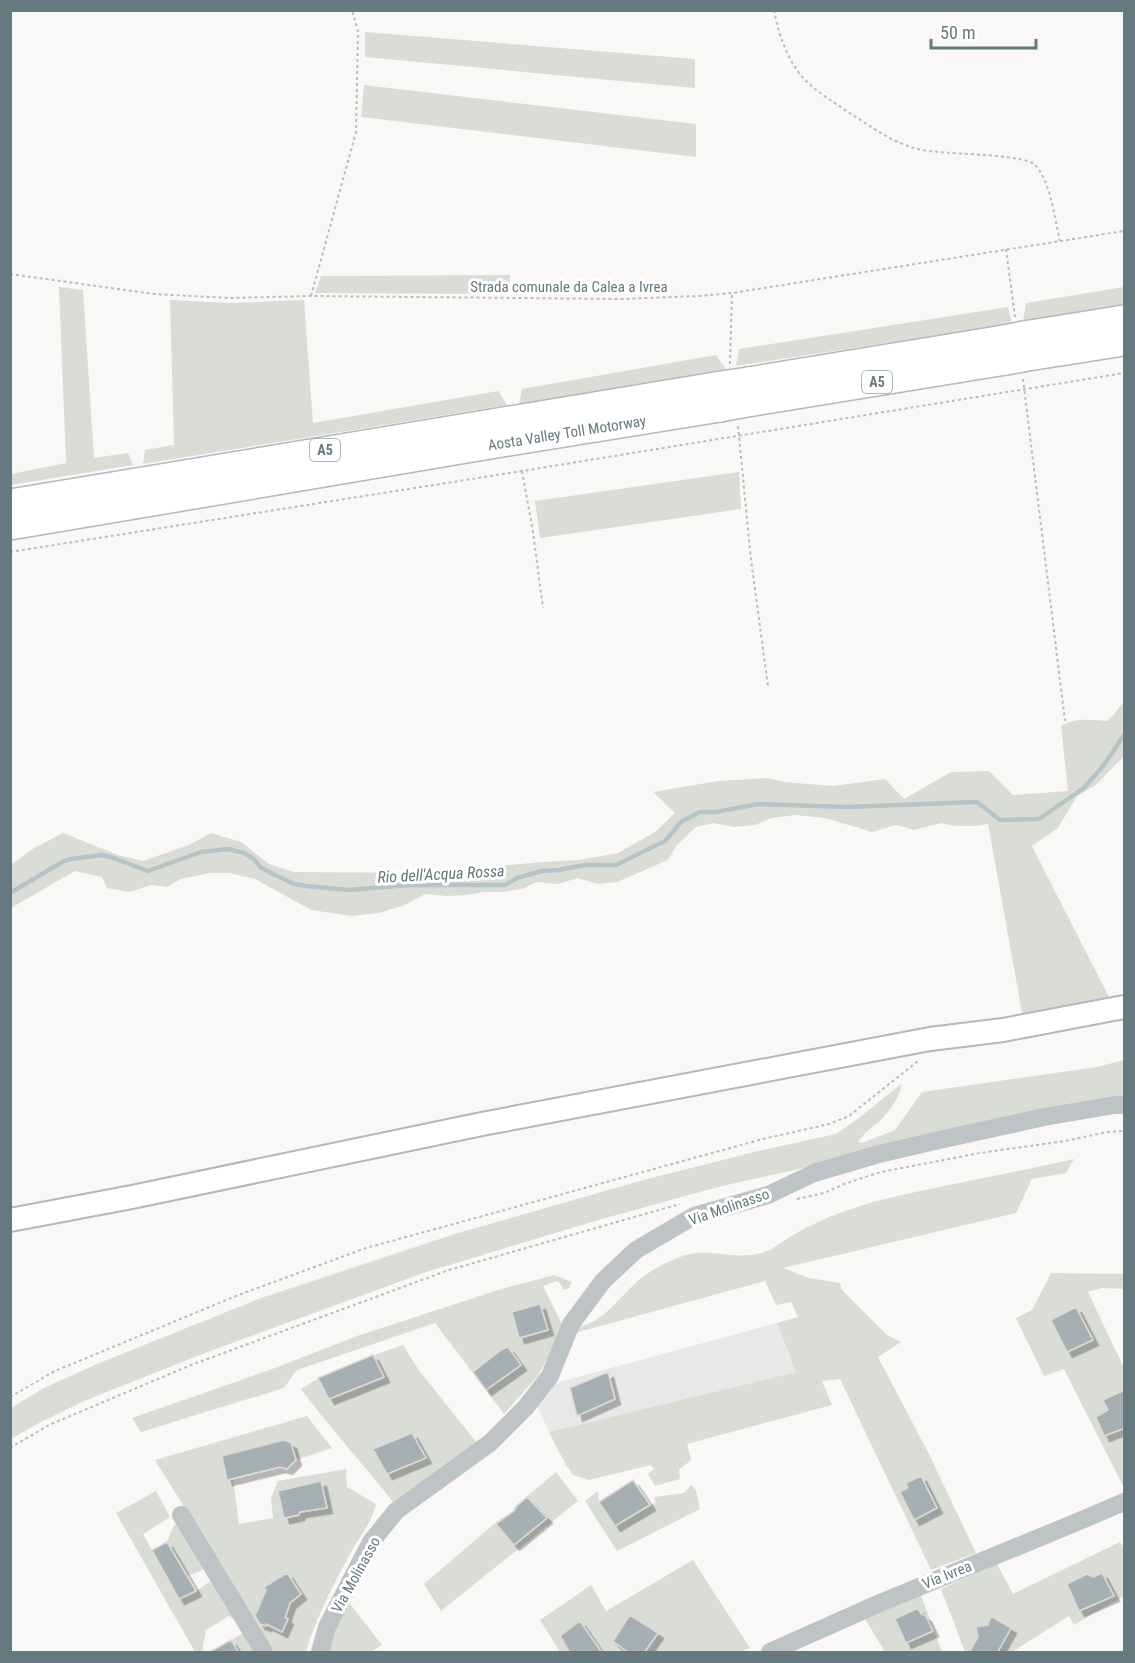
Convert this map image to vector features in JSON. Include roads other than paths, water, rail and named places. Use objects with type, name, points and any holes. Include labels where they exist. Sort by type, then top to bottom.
[{"type":"highway","name":"Aosta Valley Toll Motorway","points":[[10,526],[139,493],[513,430],[724,385],[747,392],[1016,348],[1125,319]]},
{"type":"highway","name":"Aosta Valley Toll Motorway","points":[[1016,348],[1125,342]]},
{"type":"highway","name":"Aosta Valley Toll Motorway","points":[[10,503],[139,493]]},
{"type":"main road","points":[[10,1220],[482,1124],[930,1039],[1003,1030],[1125,1007]]},
{"type":"street","name":"Via Molinasso","points":[[320,1653],[327,1627],[371,1542],[396,1511],[490,1443],[526,1407],[550,1376],[571,1324],[603,1281],[636,1250],[694,1216],[768,1195],[814,1173],[879,1154],[1044,1117],[1125,1105]]},
{"type":"street","name":"Via Ivrea","points":[[770,1653],[880,1603],[1125,1502]]},
{"type":"street","points":[[181,1515],[264,1653]]},
{"type":"waterway","name":"Rio dell'Acqua Rossa","points":[[10,893],[71,859],[102,855],[148,871],[201,852],[228,849],[244,853],[254,859],[260,867],[294,884],[306,886],[349,890],[409,885],[505,885],[517,878],[542,871],[585,865],[616,865],[665,841],[681,822],[700,812],[716,812],[758,804],[847,807],[977,802],[1000,820],[1039,819],[1084,788],[1104,765],[1124,735]]}]
